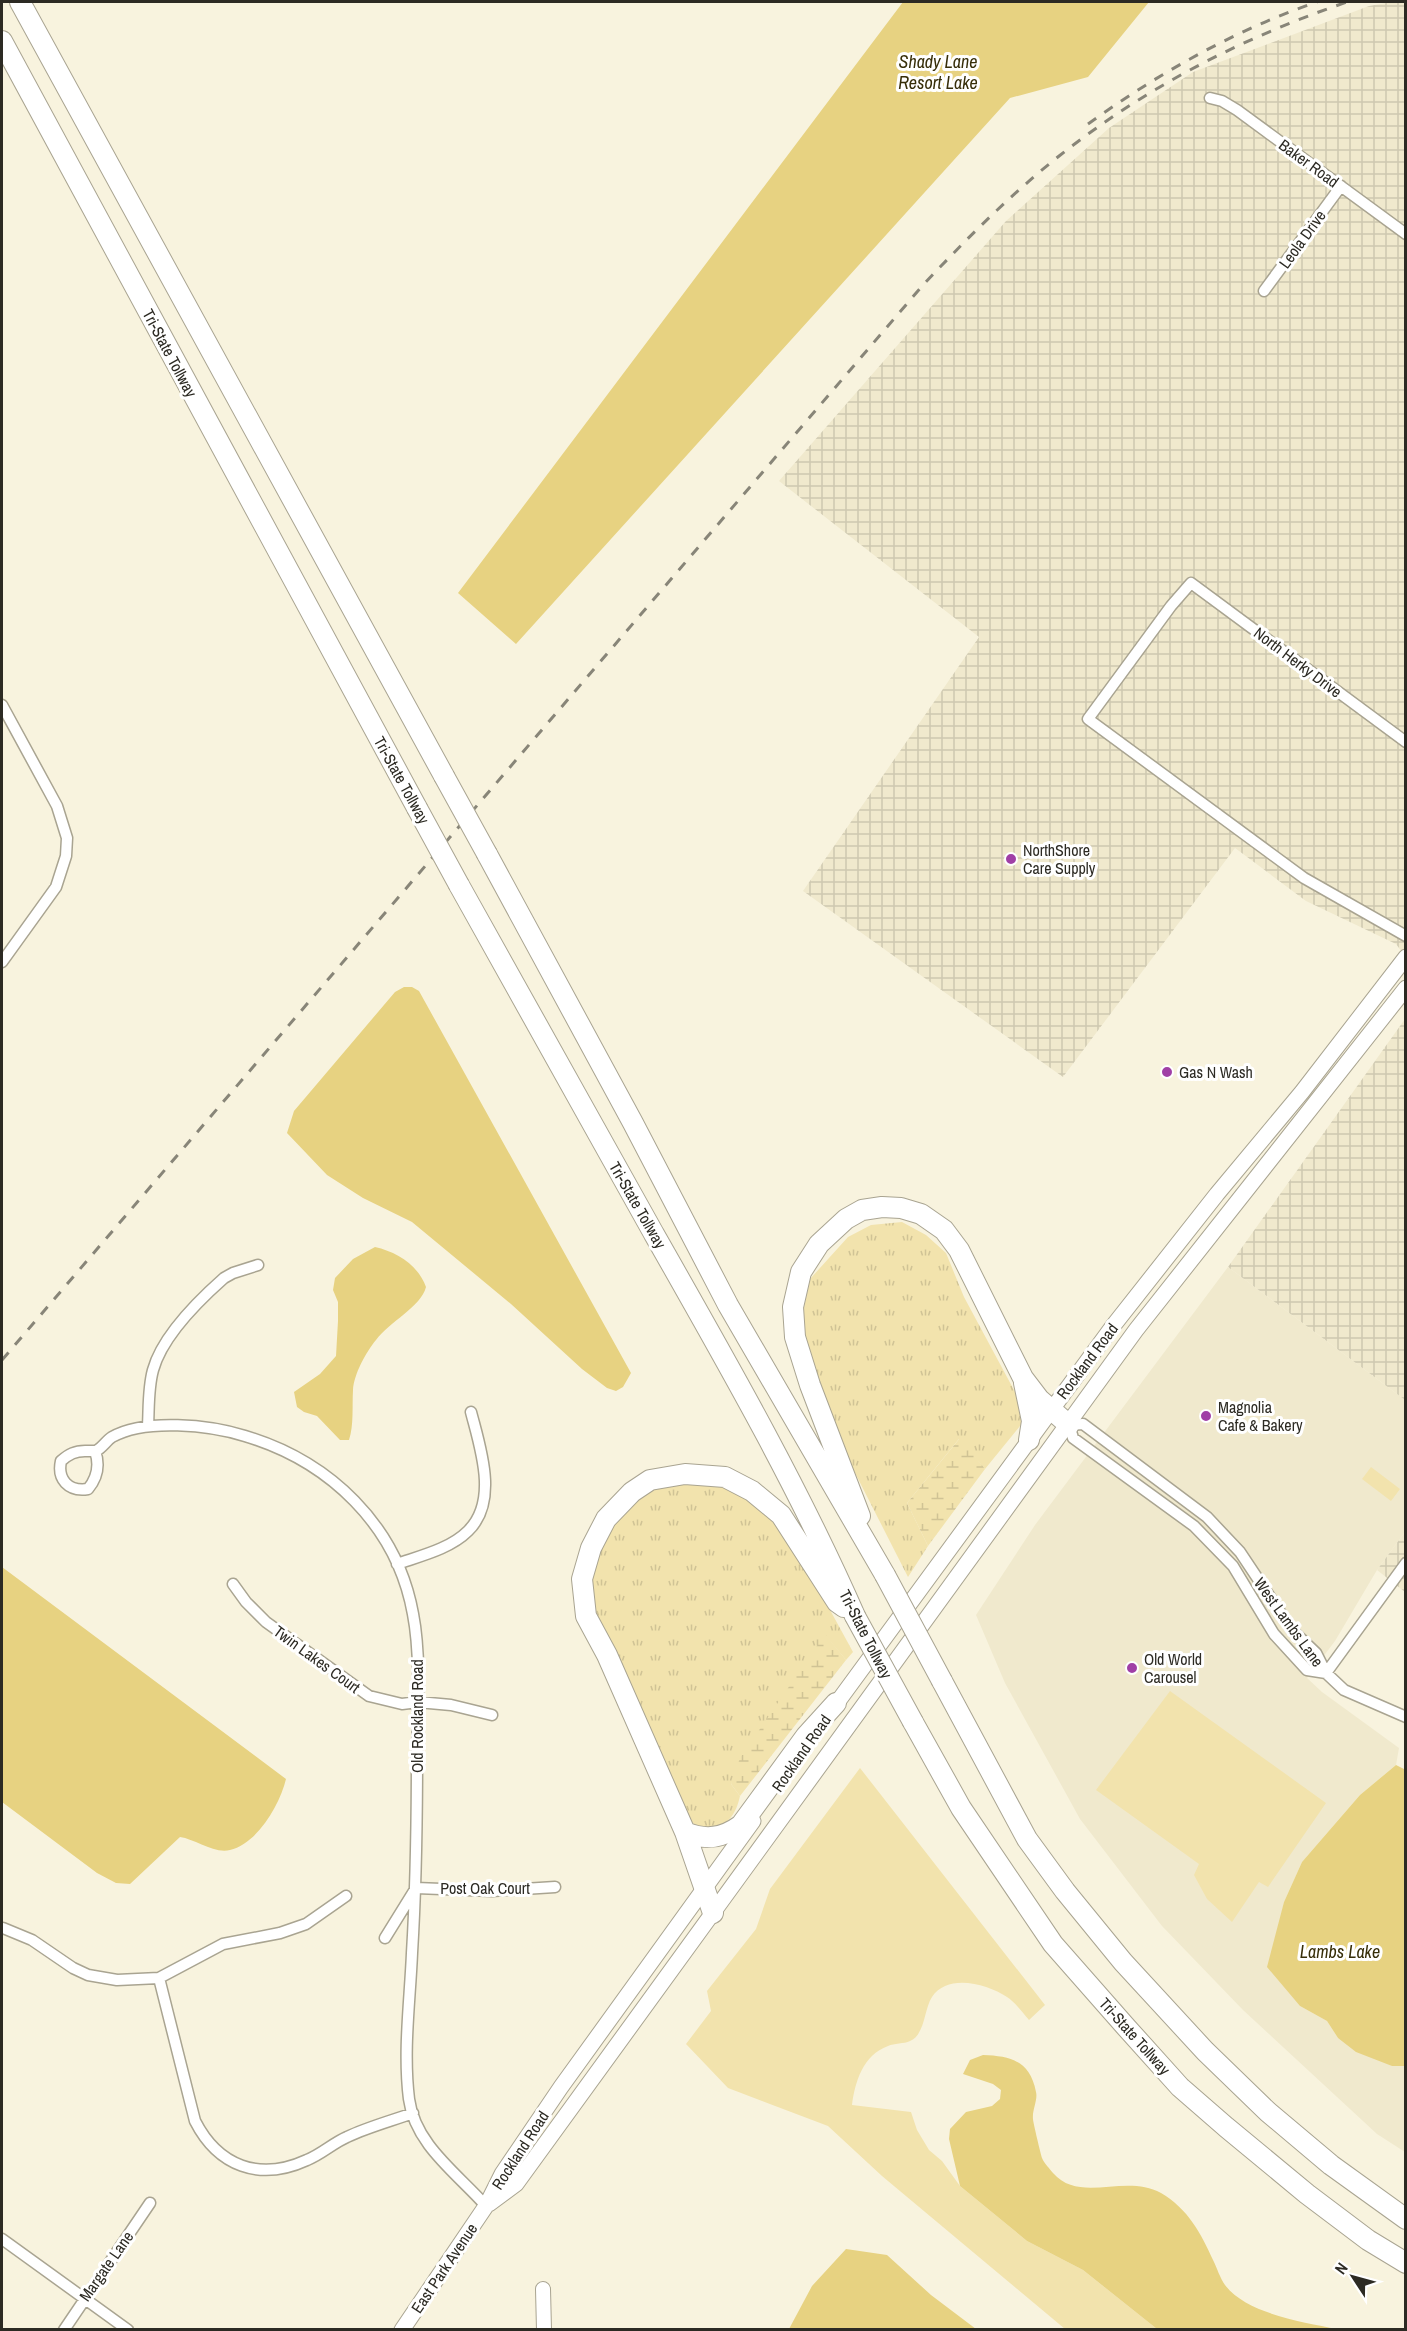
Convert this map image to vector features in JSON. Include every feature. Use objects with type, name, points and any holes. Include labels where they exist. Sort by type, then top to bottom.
[{"type":"highway","name":"Tri-State Tollway","points":[[20,2],[487,854],[633,1123],[728,1305],[885,1575],[1027,1839],[1065,1891],[1123,1962],[1205,2051],[1268,2112],[1330,2165],[1406,2219]]},
{"type":"highway","name":"Tri-State Tollway","points":[[2,41],[548,1048],[754,1410],[838,1576],[855,1616],[962,1808],[1053,1944],[1180,2087],[1307,2194],[1368,2240],[1406,2263]]},
{"type":"highway","points":[[875,1558],[850,1486],[810,1385],[795,1337],[793,1306],[801,1272],[819,1244],[846,1219],[862,1210],[882,1206],[901,1208],[932,1220],[944,1230],[959,1250],[1023,1378],[1034,1394],[1069,1425]]},
{"type":"highway","points":[[1023,1378],[1032,1421],[1029,1440]]},
{"type":"highway","points":[[713,1913],[685,1832],[607,1655],[586,1616],[582,1578],[591,1548],[606,1519],[632,1492],[650,1480],[685,1474],[725,1477],[752,1491],[781,1515],[837,1602],[855,1616]]},
{"type":"highway","points":[[685,1832],[698,1838],[708,1838],[726,1835],[741,1825],[806,1736],[836,1703]]},
{"type":"main road","name":"Rockland Road","points":[[486,2206],[502,2174],[543,2113],[836,1703],[1051,1409],[1120,1317],[1302,1092],[1406,957]]},
{"type":"main road","name":"Rockland Road","points":[[486,2206],[516,2184],[1163,1294],[1406,988]]},
{"type":"main road","name":"East Park Avenue","points":[[402,2330],[486,2206]]},
{"type":"street","name":"Baker Road","points":[[1210,98],[1222,101],[1237,110],[1406,234]]},
{"type":"street","name":"Leola Drive","points":[[1264,291],[1341,186]]},
{"type":"street","name":"North Herky Drive","points":[[1406,742],[1191,583],[1164,614],[1088,719],[1304,878],[1406,936]]},
{"type":"street","points":[[2,705],[57,806],[67,838],[66,856],[56,887],[2,962]]},
{"type":"street","points":[[148,1426],[149,1393],[154,1369],[174,1331],[224,1278],[258,1265]]},
{"type":"street","points":[[397,1564],[450,1544],[468,1531],[479,1515],[484,1493],[484,1460],[471,1412]]},
{"type":"street","name":"West Lambs Lane","points":[[1083,1424],[1210,1520],[1240,1552],[1292,1630],[1316,1653],[1326,1673],[1307,1670],[1274,1634],[1233,1566],[1200,1532],[1073,1438],[1069,1425],[1083,1424]]},
{"type":"street","name":"Old Rockland Road","points":[[95,1451],[113,1436],[148,1426],[184,1426],[236,1433],[274,1445],[331,1479],[355,1500],[378,1526],[390,1547],[413,1614],[418,1702],[416,1888],[408,2045],[409,2100],[420,2132],[433,2150],[486,2206]]},
{"type":"street","points":[[1143,1489],[1153,1476]]},
{"type":"street","points":[[1200,1532],[1210,1520]]},
{"type":"street","name":"West Lambs Lane","points":[[1326,1673],[1406,1563]]},
{"type":"street","name":"West Lambs Lane","points":[[1241,1579],[1253,1571]]},
{"type":"street","name":"Twin Lakes Court","points":[[233,1584],[246,1602],[266,1622],[369,1696],[402,1704],[418,1702],[451,1705],[492,1715]]},
{"type":"street","points":[[1326,1673],[1344,1690],[1406,1717]]},
{"type":"street","name":"Post Oak Court","points":[[416,1888],[492,1891],[555,1887]]},
{"type":"street","points":[[385,1938],[416,1888]]},
{"type":"street","points":[[3,1928],[32,1941],[73,1968],[88,1974],[117,1980],[159,1978],[223,1944],[280,1933],[306,1924],[346,1896]]},
{"type":"street","points":[[159,1978],[195,2121],[203,2137],[213,2148],[240,2166],[270,2169],[306,2161],[356,2133],[413,2113]]},
{"type":"street","name":"Margate Lane","points":[[64,2330],[150,2204]]},
{"type":"street","points":[[2,2239],[128,2330]]},
{"type":"street","points":[[543,2289],[544,2330]]},
{"type":"shaded area","points":[[1405,2],[1405,956],[1396,944],[1306,901],[1235,848],[1063,1077],[803,891],[979,637],[779,481],[1006,221],[1109,128],[1193,72],[1369,6]]},
{"type":"shaded area","points":[[1405,1019],[1405,1400],[1228,1267]]},
{"type":"shaded area","points":[[1228,1267],[1405,1400],[1405,1532],[1377,1570],[1335,1641],[1307,1678],[1322,1692],[1399,1748],[1396,1765],[1360,1795],[1302,1862],[1284,1902],[1279,1925],[1300,2006],[1327,2021],[1338,2038],[1392,2066],[1405,2066],[1405,2152],[1377,2134],[1243,2010],[1162,1926],[1080,1819],[1005,1683],[976,1615],[1035,1525]]},
{"type":"shaded area","points":[[1405,1532],[1405,1592],[1377,1570]]},
{"type":"green space","points":[[902,1222],[926,1235],[946,1253],[964,1297],[1021,1403],[1024,1417],[1020,1426],[985,1469],[959,1439],[907,1503],[928,1546],[908,1577],[850,1463],[815,1376],[800,1327],[810,1279],[848,1237],[871,1225]]},
{"type":"green space","points":[[960,1438],[985,1469],[928,1546],[907,1503]]},
{"type":"green space","points":[[1371,1467],[1400,1489],[1391,1501],[1362,1479]]},
{"type":"green space","points":[[653,1479],[708,1479],[758,1501],[806,1566],[853,1652],[846,1660],[825,1635],[731,1784],[740,1796],[736,1808],[728,1820],[714,1831],[701,1828],[677,1813],[590,1612],[584,1579],[599,1538]]},
{"type":"green space","points":[[825,1634],[846,1660],[740,1796],[731,1784],[740,1758]]},
{"type":"green space","points":[[1170,1691],[1326,1803],[1268,1887],[1259,1882],[1232,1922],[1207,1899],[1194,1875],[1199,1864],[1096,1790]]},
{"type":"green space","points":[[860,1768],[1045,2005],[1029,2020],[1010,1999],[999,1992],[968,1983],[948,1985],[932,1997],[915,2038],[879,2050],[866,2063],[855,2087],[852,2105],[911,2112],[917,2130],[929,2150],[942,2161],[960,2186],[1027,2241],[1083,2270],[1157,2329],[1065,2329],[882,2176],[828,2126],[728,2088],[686,2044],[711,2011],[707,1991],[756,1929],[770,1889]]},
{"type":"water","name":"Shady Lane Resort Lake","points":[[903,2],[1149,2],[1088,77],[1010,98],[516,644],[458,593]]},
{"type":"water","points":[[404,987],[412,987],[419,991],[631,1373],[623,1387],[616,1391],[607,1388],[582,1369],[511,1304],[412,1222],[363,1198],[327,1175],[287,1133],[294,1111],[395,992]]},
{"type":"water","points":[[375,1247],[391,1252],[406,1261],[418,1272],[426,1287],[418,1301],[382,1333],[365,1357],[354,1384],[351,1434],[349,1440],[340,1440],[317,1416],[297,1407],[294,1392],[320,1374],[336,1356],[338,1302],[333,1290],[335,1278],[353,1259]]},
{"type":"water","points":[[2,1567],[286,1779],[273,1811],[250,1839],[240,1846],[224,1851],[180,1837],[130,1884],[116,1883],[97,1873],[2,1802]]},
{"type":"water","name":"Lambs Lake","points":[[1396,1765],[1406,1770],[1406,2066],[1392,2066],[1356,2052],[1338,2038],[1327,2021],[1300,2006],[1267,1967],[1284,1902],[1302,1862],[1360,1795]]},
{"type":"water","points":[[983,2055],[1018,2062],[1029,2073],[1036,2092],[1033,2119],[1042,2158],[1053,2173],[1064,2182],[1090,2188],[1133,2186],[1161,2193],[1179,2206],[1193,2222],[1223,2282],[1235,2295],[1261,2310],[1276,2315],[1337,2329],[1157,2329],[1083,2270],[1027,2241],[960,2186],[949,2139],[950,2129],[966,2112],[992,2106],[1000,2099],[1001,2090],[993,2084],[963,2074],[970,2060]]},
{"type":"water","points":[[846,2249],[887,2255],[931,2295],[976,2329],[789,2329],[812,2286]]},
{"type":"railway","points":[[1088,124],[1142,87],[1198,54],[1227,39],[1317,2]]},
{"type":"railway","points":[[2,1360],[923,285],[961,246],[1020,189],[1062,154],[1114,116],[1210,59],[1278,28],[1347,2]]},
{"type":"place","name":"NorthShore Care Supply","points":[[1011,859]]},
{"type":"place","name":"Gas N Wash","points":[[1167,1072]]},
{"type":"place","name":"Magnolia Cafe & Bakery","points":[[1206,1416]]},
{"type":"place","name":"Old World Carousel","points":[[1132,1668]]}]
